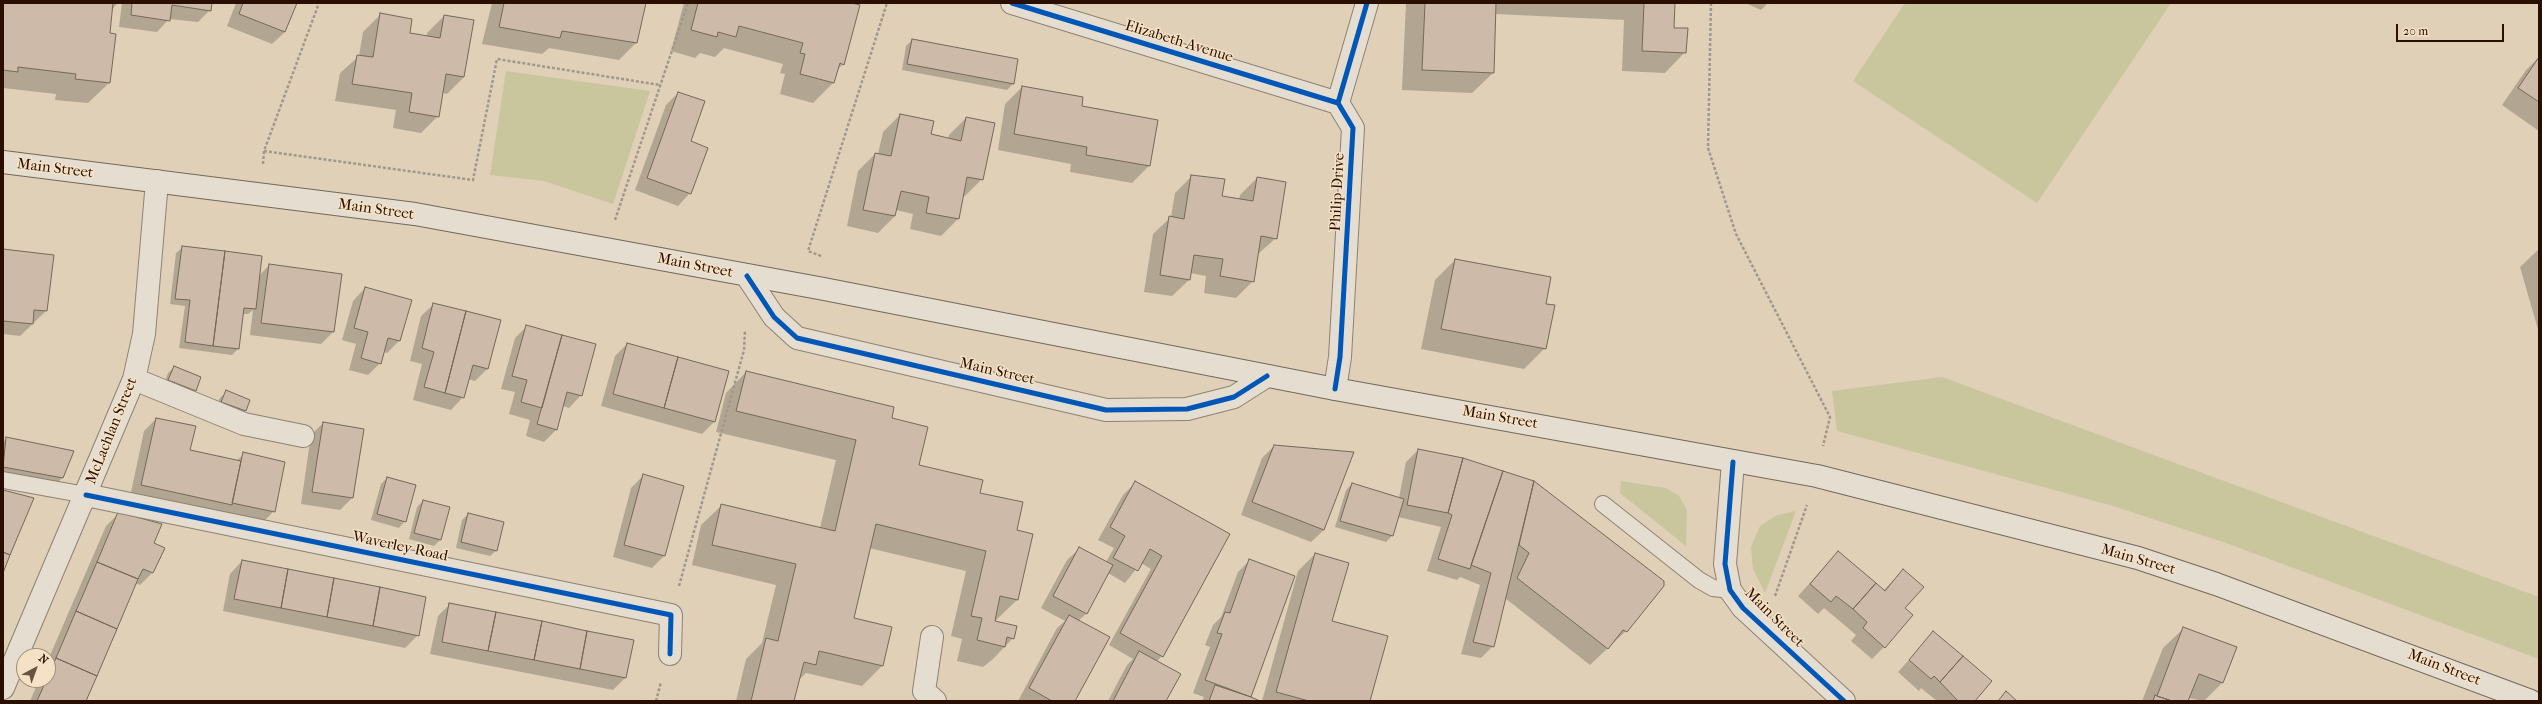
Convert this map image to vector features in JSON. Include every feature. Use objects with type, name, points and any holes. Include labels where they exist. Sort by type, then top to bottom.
[{"type":"street","name":"Elizabeth Avenue","points":[[1012,3],[1338,103]]},
{"type":"street","points":[[1338,103],[1367,3]]},
{"type":"street","name":"Philip Drive","points":[[1335,389],[1340,357],[1353,128],[1338,103]]},
{"type":"street","name":"Main Street","points":[[3,162],[415,214],[605,248],[746,276],[824,289],[1335,389],[1817,476],[2138,558],[2223,586],[2531,701]]},
{"type":"street","name":"McLachlan Street","points":[[3,688],[134,379],[144,334],[157,181]]},
{"type":"street","name":"Main Street","points":[[746,276],[774,317],[797,338],[1106,410],[1187,409],[1234,397],[1267,376]]},
{"type":"street","points":[[134,379],[244,424],[303,436]]},
{"type":"street","name":"Main Street","points":[[1733,462],[1725,564],[1730,590],[1743,608],[1844,701]]},
{"type":"street","name":"Waverley Road","points":[[86,495],[671,615]]},
{"type":"street","points":[[670,654],[671,615]]},
{"type":"street","points":[[932,637],[924,691],[935,701]]},
{"type":"lane","points":[[3,480],[86,495]]},
{"type":"lane","name":"Main Street","points":[[1603,504],[1699,580],[1713,588],[1730,590]]},
{"type":"path","points":[[262,195],[264,151],[319,3]]},
{"type":"path","points":[[605,248],[688,3]]},
{"type":"path","points":[[824,289],[828,258],[808,251],[887,3]]},
{"type":"path","points":[[1711,3],[1708,148],[1736,234],[1830,417],[1817,476],[1764,627]]},
{"type":"path","points":[[264,151],[474,180],[497,60],[660,85]]},
{"type":"path","points":[[671,615],[744,350],[745,328]]},
{"type":"shaded area","points":[[1905,3],[2171,3],[2037,203],[1853,81]]},
{"type":"shaded area","points":[[506,71],[650,91],[613,204],[544,181],[490,175]]},
{"type":"shaded area","points":[[1942,377],[2539,597],[2539,659],[2226,543],[2113,506],[1837,431],[1832,391]]},
{"type":"shaded area","points":[[1621,481],[1666,488],[1679,496],[1687,510],[1686,546],[1620,493]]},
{"type":"shaded area","points":[[1796,511],[1765,593],[1753,569],[1751,547],[1760,526],[1777,515]]},
{"type":"building","points":[[3,3],[113,3],[110,33],[116,34],[110,83],[75,79],[76,74],[18,67],[18,72],[3,70]]},
{"type":"building","points":[[132,3],[212,3],[211,11],[172,5],[170,21],[131,15]]},
{"type":"building","points":[[243,3],[297,3],[285,32],[239,14]]},
{"type":"building","points":[[504,3],[646,3],[637,43],[562,31],[560,38],[499,27]]},
{"type":"building","points":[[698,3],[852,3],[860,5],[844,65],[840,63],[834,83],[800,74],[805,54],[800,53],[803,43],[739,26],[736,37],[718,32],[717,37],[691,30]]},
{"type":"building","points":[[1425,3],[1496,3],[1494,73],[1422,70]]},
{"type":"building","points":[[1644,3],[1675,3],[1674,28],[1688,28],[1686,53],[1642,51]]},
{"type":"building","points":[[380,13],[412,19],[410,33],[440,38],[444,15],[474,20],[464,77],[446,74],[439,117],[409,112],[412,93],[352,84],[357,55],[373,57]]},
{"type":"building","points":[[912,39],[1018,59],[1014,84],[907,64]]},
{"type":"building","points":[[2539,57],[2539,102],[2518,88]]},
{"type":"building","points":[[1022,86],[1083,97],[1082,106],[1158,120],[1150,166],[1086,155],[1087,147],[1014,134]]},
{"type":"building","points":[[678,92],[705,101],[691,141],[708,148],[691,194],[647,178]]},
{"type":"building","points":[[900,114],[934,121],[931,134],[961,141],[966,117],[995,123],[983,180],[967,177],[959,219],[926,213],[929,197],[901,191],[895,216],[863,210],[875,153],[891,156]]},
{"type":"building","points":[[1191,175],[1225,179],[1222,196],[1253,201],[1257,177],[1286,182],[1277,239],[1261,236],[1254,282],[1220,276],[1223,259],[1194,255],[1190,280],[1160,275],[1169,216],[1184,219]]},
{"type":"building","points":[[182,246],[225,251],[213,346],[185,342],[190,300],[175,299]]},
{"type":"building","points":[[3,249],[54,255],[47,311],[34,310],[33,324],[3,321]]},
{"type":"building","points":[[225,251],[262,256],[256,309],[244,308],[239,349],[213,346]]},
{"type":"building","points":[[1455,259],[1551,277],[1546,304],[1555,305],[1546,349],[1441,329]]},
{"type":"building","points":[[269,264],[342,274],[334,332],[261,323]]},
{"type":"building","points":[[365,287],[412,300],[400,341],[388,338],[381,364],[361,358],[368,332],[354,328]]},
{"type":"building","points":[[433,303],[466,311],[445,393],[424,387],[434,352],[422,348]]},
{"type":"building","points":[[466,311],[501,320],[488,369],[473,365],[464,398],[445,393]]},
{"type":"building","points":[[526,325],[562,335],[542,408],[521,402],[527,380],[512,376]]},
{"type":"building","points":[[562,335],[596,344],[582,396],[567,392],[557,430],[537,424]]},
{"type":"building","points":[[627,343],[678,357],[664,408],[613,394]]},
{"type":"building","points":[[678,357],[729,371],[715,422],[664,408]]},
{"type":"building","points":[[174,366],[201,377],[196,391],[168,380]]},
{"type":"building","points":[[746,371],[894,407],[892,418],[928,427],[919,465],[983,480],[980,493],[1023,502],[1017,530],[1033,534],[1018,600],[1000,596],[995,621],[1017,626],[1014,639],[1007,637],[1005,647],[977,640],[982,618],[971,616],[986,551],[876,524],[854,618],[892,627],[883,666],[819,651],[816,665],[804,662],[794,701],[751,701],[766,638],[778,641],[796,564],[712,545],[721,504],[835,531],[856,440],[736,411]]},
{"type":"building","points":[[226,390],[250,400],[246,411],[221,402]]},
{"type":"building","points":[[156,418],[196,426],[190,450],[241,461],[232,505],[141,485]]},
{"type":"building","points":[[323,422],[364,429],[353,498],[312,492]]},
{"type":"building","points":[[6,437],[74,451],[63,478],[3,467]]},
{"type":"building","points":[[1274,445],[1354,452],[1324,530],[1252,502]]},
{"type":"building","points":[[1418,449],[1463,458],[1448,513],[1407,505]]},
{"type":"building","points":[[243,452],[285,462],[275,512],[232,503]]},
{"type":"building","points":[[1463,458],[1503,471],[1470,569],[1438,559],[1452,515],[1448,513]]},
{"type":"building","points":[[1503,471],[1534,481],[1494,647],[1473,642],[1491,573],[1471,565]]},
{"type":"building","points":[[643,474],[684,486],[665,556],[624,545]]},
{"type":"building","points":[[387,477],[416,485],[406,522],[377,514]]},
{"type":"building","points":[[1135,481],[1230,534],[1163,657],[1120,633],[1162,556],[1150,549],[1138,571],[1113,558],[1125,536],[1110,527]]},
{"type":"building","points":[[1534,481],[1664,581],[1664,586],[1627,632],[1623,630],[1608,649],[1517,578],[1529,553],[1519,545]]},
{"type":"building","points":[[1352,483],[1404,499],[1393,536],[1340,521]]},
{"type":"building","points":[[3,490],[34,498],[10,555],[3,552]]},
{"type":"building","points":[[423,500],[450,507],[441,540],[414,533]]},
{"type":"building","points":[[118,512],[162,524],[154,543],[165,548],[153,573],[143,569],[138,579],[97,562]]},
{"type":"building","points":[[468,513],[504,522],[497,551],[461,542]]},
{"type":"building","points":[[1079,547],[1113,565],[1087,614],[1053,596]]},
{"type":"building","points":[[1838,551],[1876,583],[1853,609],[1836,596],[1831,602],[1810,584]]},
{"type":"building","points":[[3,552],[10,555],[3,573]]},
{"type":"building","points":[[1315,553],[1349,563],[1332,621],[1388,636],[1370,701],[1309,701],[1276,692]]},
{"type":"building","points":[[1249,559],[1295,576],[1251,697],[1205,680],[1222,634],[1217,633],[1225,612],[1230,613]]},
{"type":"building","points":[[242,560],[288,569],[281,608],[234,599]]},
{"type":"building","points":[[97,562],[138,579],[117,629],[76,611]]},
{"type":"building","points":[[288,569],[334,578],[327,617],[281,608]]},
{"type":"building","points":[[1903,569],[1924,587],[1905,608],[1913,615],[1885,648],[1863,628],[1867,622],[1853,609],[1876,583],[1885,591]]},
{"type":"building","points":[[334,578],[380,587],[373,626],[327,617]]},
{"type":"building","points":[[380,587],[426,597],[419,636],[373,626]]},
{"type":"building","points":[[449,603],[496,612],[488,651],[442,642]]},
{"type":"building","points":[[76,611],[117,629],[97,676],[56,658]]},
{"type":"building","points":[[496,612],[542,621],[534,660],[488,651]]},
{"type":"building","points":[[1069,615],[1110,637],[1075,701],[1052,701],[1029,688]]},
{"type":"building","points":[[542,621],[587,631],[580,669],[534,660]]},
{"type":"building","points":[[2183,627],[2237,647],[2223,683],[2199,674],[2188,701],[2172,701],[2157,696]]},
{"type":"building","points":[[587,631],[634,640],[626,678],[580,669]]},
{"type":"building","points":[[1933,631],[1963,656],[1940,682],[1934,676],[1931,679],[1909,660]]},
{"type":"building","points":[[1139,651],[1181,674],[1166,701],[1113,701]]},
{"type":"building","points":[[1963,656],[1992,681],[1975,701],[1958,701],[1940,682]]},
{"type":"building","points":[[56,658],[97,676],[86,701],[37,701],[43,688],[56,688]]},
{"type":"building","points":[[1215,685],[1251,697],[1260,701],[1209,701]]},
{"type":"building","points":[[2006,691],[2017,701],[1998,701]]},
{"type":"building","points":[[2155,695],[2157,696],[2172,701],[2153,701]]},
{"type":"cycle path","points":[[1012,3],[1338,103]]},
{"type":"cycle path","points":[[1335,389],[1340,357],[1353,128],[1338,103],[1367,3]]},
{"type":"cycle path","points":[[747,276],[774,317],[797,338],[1106,410],[1187,409],[1234,397],[1267,376]]},
{"type":"cycle path","points":[[1733,462],[1725,564],[1730,590],[1743,608],[1844,701]]},
{"type":"cycle path","points":[[86,495],[671,615],[670,654]]}]
